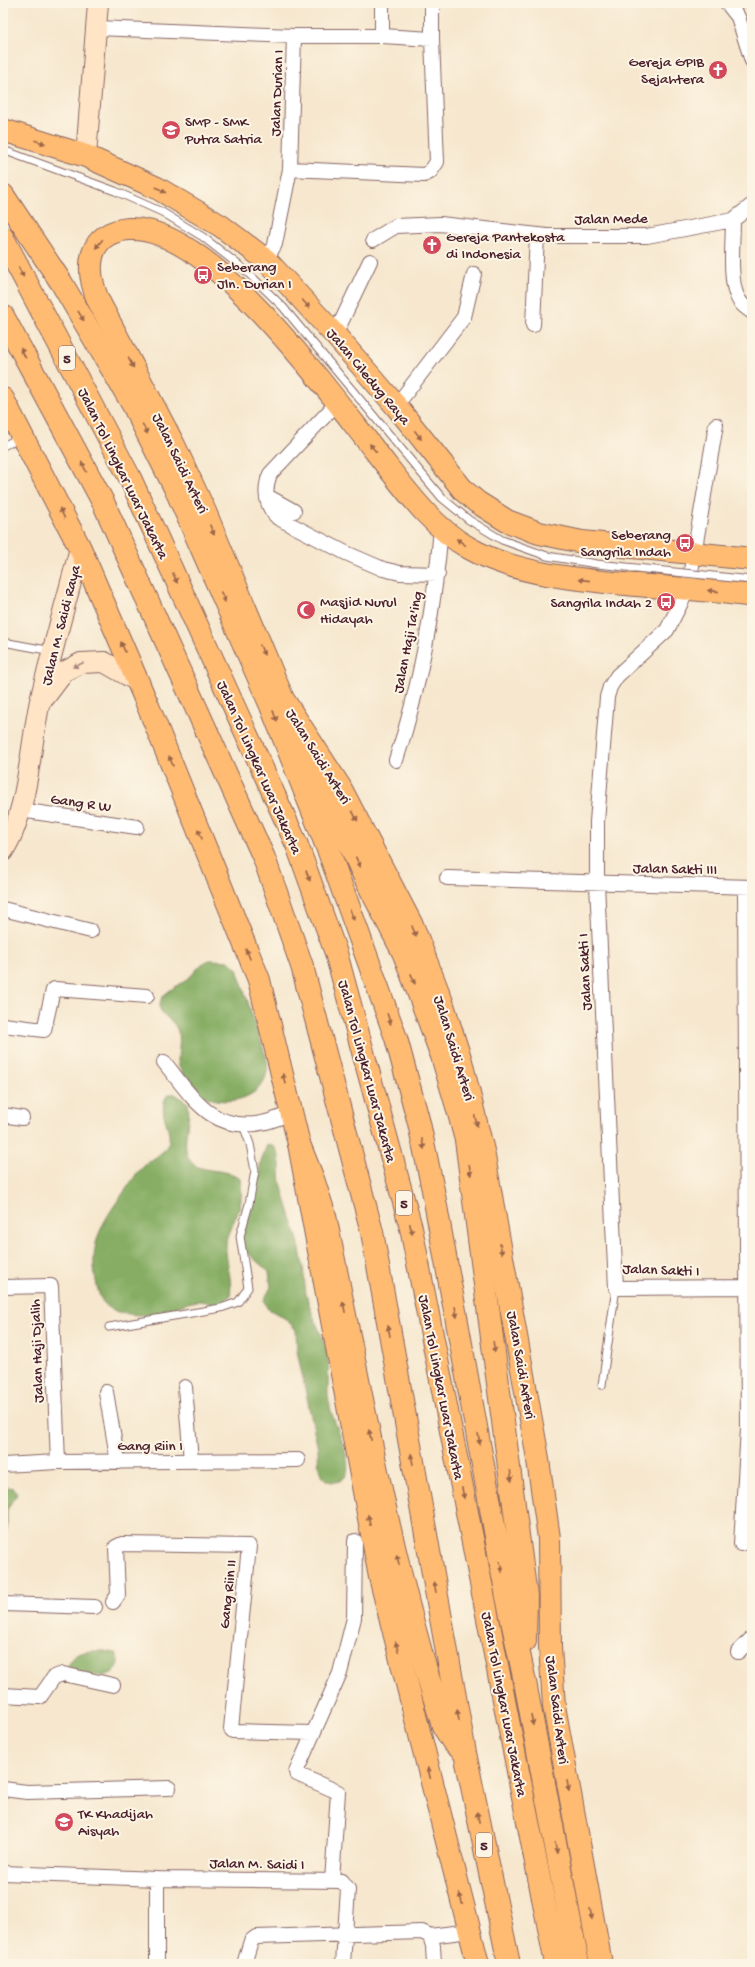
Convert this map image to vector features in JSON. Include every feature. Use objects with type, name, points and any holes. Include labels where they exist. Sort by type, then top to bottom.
[{"type":"main road","name":"Jalan Ciledug Raya","points":[[3,130],[86,156],[157,188],[221,226],[266,260],[335,335],[396,406],[464,490],[477,502],[507,521],[539,533],[582,542],[752,559]]},
{"type":"main road","points":[[6,201],[61,282],[133,405],[176,490],[271,706],[329,852],[396,1038],[419,1123],[449,1273],[507,1598],[525,1682],[578,1964]]},
{"type":"main road","name":"Jalan Saidi Arteri","points":[[337,403],[260,311],[216,269],[195,253],[169,239],[145,230],[133,229],[111,233],[96,246],[90,266],[95,292],[174,445],[206,514],[284,699],[340,787],[413,927],[442,1002],[469,1090],[483,1151],[538,1453],[549,1538],[550,1647],[554,1706],[601,1964]]},
{"type":"main road","name":"Jalan Tol Lingkar Luar Jakarta","points":[[3,238],[130,478],[296,845],[336,953],[411,1228],[556,1964]]},
{"type":"main road","name":"5","points":[[3,316],[103,502],[264,858],[302,966],[372,1232],[465,1753],[509,1964]]},
{"type":"main road","points":[[3,399],[80,548],[139,682],[259,980],[299,1144],[380,1577],[478,1964]]},
{"type":"main road","points":[[337,403],[415,501],[441,528],[469,548],[533,572],[579,580],[752,596]]},
{"type":"main road","points":[[284,699],[367,882],[404,954],[442,1056],[466,1140],[526,1596],[525,1682]]},
{"type":"main road","points":[[299,1144],[314,1179],[325,1216],[378,1473],[411,1614],[443,1726],[453,1742],[465,1753]]},
{"type":"street","points":[[86,156],[98,3]]},
{"type":"street","points":[[382,3],[382,36]]},
{"type":"street","points":[[290,169],[424,175],[430,172],[437,162],[432,3]]},
{"type":"street","points":[[727,3],[738,17],[752,61]]},
{"type":"street","points":[[97,28],[294,36]]},
{"type":"street","name":"Jalan Durian I","points":[[266,260],[275,244],[290,169],[294,36],[382,36],[432,39]]},
{"type":"street","name":"Jalan Mede","points":[[374,240],[396,226],[440,224],[537,235],[648,236],[733,220],[752,205]]},
{"type":"street","points":[[733,220],[733,274],[737,296],[744,307],[752,312]]},
{"type":"street","points":[[533,326],[537,235]]},
{"type":"street","points":[[335,335],[370,261]]},
{"type":"street","points":[[396,406],[464,317],[474,274]]},
{"type":"street","points":[[337,403],[270,474],[266,484],[267,496],[272,513],[278,518],[346,553],[383,569],[400,573],[438,574]]},
{"type":"street","name":"Jalan Sakti I","points":[[716,425],[696,554],[688,589],[668,630],[624,669],[610,687],[607,697],[597,822],[598,884],[616,1288],[747,1287]]},
{"type":"street","points":[[267,496],[294,510]]},
{"type":"street","name":"Jalan Haji Ta'ing","points":[[396,760],[410,717],[438,574],[441,528]]},
{"type":"street","name":"Jalan M. Saidi Raya","points":[[3,851],[15,827],[20,810],[40,702],[80,548]]},
{"type":"street","name":"Jalan M. Saidi Raya","points":[[40,702],[64,672],[81,662],[104,662],[139,682]]},
{"type":"street","name":"Gang R W","points":[[20,810],[137,827]]},
{"type":"street","name":"Jalan Sakti III","points":[[446,878],[598,884],[749,887]]},
{"type":"street","points":[[741,1544],[750,1429],[747,1287],[749,887]]},
{"type":"street","points":[[3,909],[91,931]]},
{"type":"street","points":[[3,1026],[44,1030],[52,990],[55,989],[147,996]]},
{"type":"street","points":[[164,1062],[196,1102],[217,1120],[243,1125],[266,1122],[292,1113]]},
{"type":"street","points":[[3,1115],[22,1118]]},
{"type":"street","name":"Jalan Haji Djalih","points":[[3,1287],[51,1286],[58,1462]]},
{"type":"street","points":[[185,1387],[191,1461]]},
{"type":"street","points":[[106,1392],[118,1462]]},
{"type":"street","name":"Gang Riin I","points":[[3,1465],[58,1462],[298,1460]]},
{"type":"street","points":[[332,1881],[338,1792],[297,1774],[296,1772],[340,1673],[354,1618],[355,1541]]},
{"type":"street","name":"Gang Riin II","points":[[113,1602],[118,1595],[116,1547],[118,1545],[249,1546],[231,1729],[233,1731],[314,1733]]},
{"type":"street","points":[[3,1604],[95,1608]]},
{"type":"street","points":[[738,1652],[752,1638]]},
{"type":"street","points":[[3,1695],[40,1696],[54,1677],[63,1674],[113,1685]]},
{"type":"street","points":[[3,1790],[27,1792],[169,1788]]},
{"type":"street","name":"Jalan M. Saidi I","points":[[3,1873],[157,1879],[342,1881],[348,1889],[346,1934]]},
{"type":"street","points":[[157,1879],[157,1964]]},
{"type":"street","points":[[244,1964],[251,1941],[256,1937],[422,1932],[430,1936],[469,1931]]},
{"type":"street","points":[[343,1964],[346,1934]]},
{"type":"street","points":[[430,1936],[433,1946],[434,1964]]},
{"type":"lane","points":[[3,150],[115,191],[162,212],[203,237],[245,270],[283,307],[442,498],[469,520],[502,540],[547,556],[597,564],[752,580]]},
{"type":"lane","points":[[3,446],[23,436]]},
{"type":"lane","points":[[3,642],[53,652]]},
{"type":"lane","points":[[109,1327],[221,1308],[238,1302],[248,1288],[240,1236],[249,1204],[255,1171],[250,1144],[243,1125]]},
{"type":"lane","points":[[602,1385],[616,1288]]},
{"type":"green space","points":[[210,960],[229,961],[237,969],[267,1060],[266,1074],[261,1085],[252,1093],[241,1099],[228,1101],[215,1100],[202,1095],[192,1087],[179,1067],[178,1056],[180,1041],[177,1029],[160,1009],[160,1003],[168,992],[189,978],[202,964]]},
{"type":"green space","points":[[168,1094],[175,1094],[188,1103],[189,1114],[186,1149],[193,1164],[208,1170],[225,1172],[240,1179],[241,1202],[226,1244],[231,1289],[230,1296],[219,1306],[199,1301],[181,1305],[164,1312],[147,1315],[124,1313],[113,1310],[102,1301],[100,1297],[94,1268],[96,1244],[104,1223],[139,1171],[167,1146],[169,1134],[163,1108],[164,1101]]},
{"type":"green space","points":[[270,1144],[277,1151],[279,1156],[281,1182],[299,1246],[303,1265],[306,1294],[310,1309],[324,1341],[328,1356],[329,1403],[348,1464],[345,1477],[337,1482],[327,1480],[323,1477],[319,1469],[318,1449],[297,1351],[296,1330],[286,1319],[267,1308],[264,1300],[271,1287],[269,1272],[242,1248],[241,1240],[255,1198],[261,1161],[267,1145]]},
{"type":"green space","points":[[6,1487],[14,1488],[17,1494],[7,1510],[7,1529],[3,1540],[3,1489]]},
{"type":"green space","points":[[104,1651],[116,1653],[118,1659],[118,1666],[109,1674],[89,1674],[70,1669],[68,1666],[73,1657],[78,1654],[83,1652]]},
{"type":"place","name":"Gereja GPIB Sejahtera","points":[[718,70]]},
{"type":"place","name":"SMP - SMK Putra Satria","points":[[171,130]]},
{"type":"place","name":"Gereja Pantekosta di Indonesia","points":[[432,245]]},
{"type":"place","name":"Seberang Jln. Durian I","points":[[203,275]]},
{"type":"place","name":"Seberang Sangrila Indah","points":[[685,543]]},
{"type":"place","name":"Sangrila Indah 2","points":[[666,602]]},
{"type":"place","name":"Masjid Nurul Hidayah","points":[[306,610]]},
{"type":"place","name":"TK Khadijah Aisyah","points":[[64,1822]]}]
